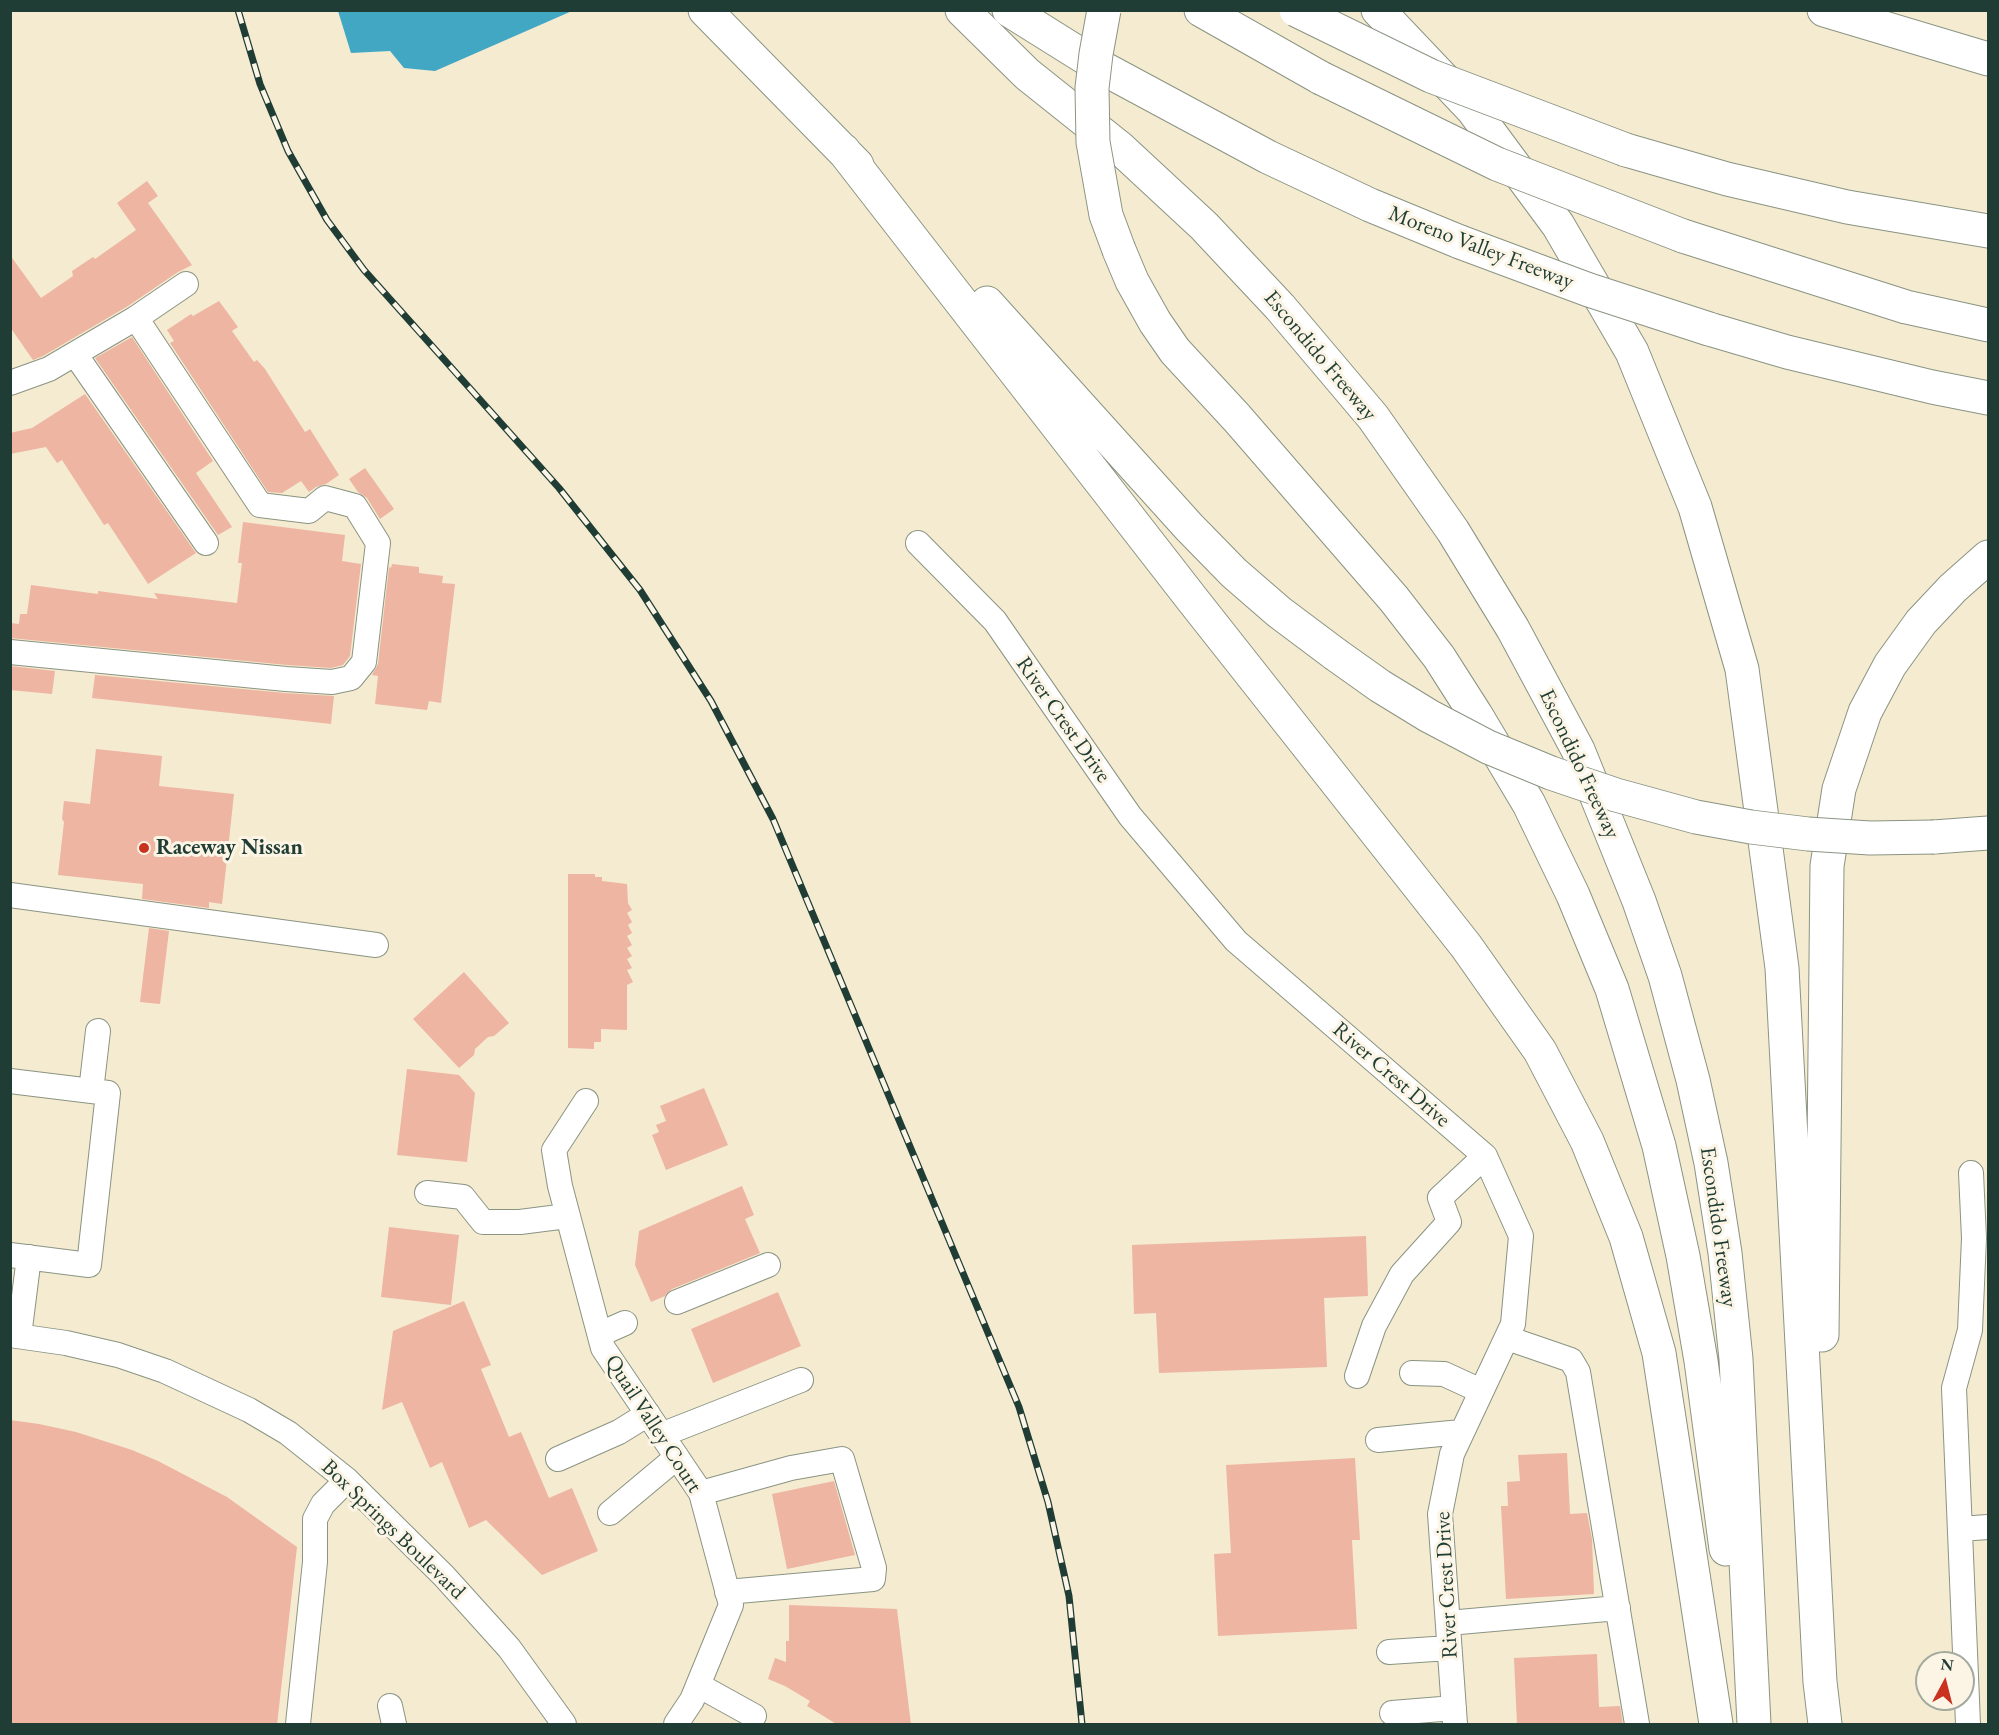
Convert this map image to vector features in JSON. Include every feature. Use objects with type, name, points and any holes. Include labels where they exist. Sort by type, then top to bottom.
[{"type":"highway","points":[[705,10],[843,150],[977,292],[1189,527],[1234,573],[1279,612],[1380,686],[1429,716],[1488,747],[1551,773],[1616,795],[1696,817],[1763,829],[1870,838],[1989,833]]},
{"type":"highway","name":"Escondido Freeway","points":[[962,10],[1027,74],[1120,149],[1204,226],[1280,307],[1373,417],[1453,531],[1513,629],[1578,750],[1639,901],[1665,976],[1693,1080],[1711,1163],[1725,1253],[1736,1359],[1754,1725]]},
{"type":"highway","name":"Moreno Valley Freeway","points":[[1009,10],[1097,65],[1268,157],[1460,242],[1589,290],[1709,329],[1843,366],[1989,398]]},
{"type":"highway","points":[[1104,10],[1092,88],[1093,142],[1106,215],[1132,281],[1155,322],[1175,351],[1237,418],[1394,599],[1439,657],[1529,804],[1573,895],[1612,989],[1659,1146],[1674,1210],[1701,1361],[1749,1725]]},
{"type":"highway","points":[[1202,10],[1321,78],[1497,164],[1683,236],[1906,307],[1989,325]]},
{"type":"highway","points":[[1296,10],[1431,76],[1626,150],[1727,179],[1847,207],[1989,231]]},
{"type":"highway","points":[[1378,10],[1473,110],[1558,225],[1632,352],[1695,507],[1742,669],[1782,968],[1825,1725]]},
{"type":"highway","points":[[1824,10],[1989,59]]},
{"type":"highway","points":[[843,150],[1192,599],[1459,937],[1540,1051],[1587,1141],[1622,1226],[1659,1353],[1716,1725]]},
{"type":"highway","points":[[1821,1682],[1827,866],[1839,789],[1866,712],[1880,684],[1890,665],[1921,622],[1953,588],[1989,557]]},
{"type":"street","points":[[10,383],[49,369],[136,318],[186,284]]},
{"type":"street","points":[[10,652],[332,682],[351,678],[364,662],[378,543],[355,506],[325,498],[309,511],[260,505],[136,318]]},
{"type":"street","points":[[75,354],[206,543]]},
{"type":"street","name":"River Crest Drive","points":[[918,543],[995,621],[1130,816],[1236,941],[1485,1156],[1521,1236],[1513,1324],[1452,1454],[1440,1514],[1454,1716]]},
{"type":"street","points":[[11,895],[375,945]]},
{"type":"street","points":[[91,1091],[98,1031]]},
{"type":"street","points":[[10,1082],[108,1093],[89,1265],[20,1256],[14,1335]]},
{"type":"street","name":"Quail Valley Court","points":[[586,1101],[554,1150],[567,1216],[603,1348],[701,1493],[731,1605],[692,1700],[676,1725]]},
{"type":"street","points":[[1357,1376],[1374,1326],[1402,1274],[1449,1222],[1440,1198],[1485,1156]]},
{"type":"street","points":[[1968,1725],[1954,1388],[1970,1330],[1974,1238],[1971,1173]]},
{"type":"street","points":[[428,1193],[463,1197],[483,1222],[520,1222],[567,1216]]},
{"type":"street","points":[[677,1302],[768,1264]]},
{"type":"street","points":[[600,1334],[625,1323]]},
{"type":"street","name":"Box Springs Boulevard","points":[[14,1335],[118,1355],[165,1371],[210,1390],[288,1433],[347,1480],[444,1576],[509,1648],[564,1725]]},
{"type":"street","points":[[1507,1338],[1571,1360],[1578,1372],[1638,1725]]},
{"type":"street","points":[[1412,1373],[1444,1374],[1481,1391]]},
{"type":"street","points":[[662,1435],[801,1380]]},
{"type":"street","points":[[558,1459],[619,1432],[648,1414]]},
{"type":"street","points":[[1378,1440],[1461,1432]]},
{"type":"street","points":[[610,1513],[677,1457]]},
{"type":"street","points":[[701,1493],[791,1467],[842,1459],[874,1568],[873,1579],[728,1592]]},
{"type":"street","points":[[298,1725],[315,1562],[315,1519],[323,1504],[347,1480]]},
{"type":"street","points":[[1960,1529],[1989,1527]]},
{"type":"street","points":[[1448,1623],[1618,1608]]},
{"type":"street","points":[[1389,1652],[1449,1648]]},
{"type":"street","points":[[698,1685],[754,1716]]},
{"type":"street","points":[[1392,1713],[1454,1716]]},
{"type":"water","points":[[338,10],[572,11],[435,71],[404,68],[390,51],[351,53]]},
{"type":"building","points":[[147,181],[158,196],[148,203],[192,265],[128,306],[33,360],[10,327],[10,255],[41,298],[73,276],[72,271],[93,257],[95,259],[136,230],[117,203]]},
{"type":"building","points":[[219,301],[238,327],[232,331],[254,362],[257,360],[265,369],[305,432],[310,429],[339,475],[326,484],[309,492],[301,481],[282,493],[268,492],[170,343],[174,341],[167,330],[191,314],[193,316]]},
{"type":"building","points":[[132,337],[213,461],[196,473],[232,527],[218,535],[95,358]]},
{"type":"building","points":[[85,394],[196,553],[148,584],[108,523],[104,525],[62,460],[57,463],[46,447],[10,454],[10,433],[32,428]]},
{"type":"building","points":[[365,468],[394,509],[380,519],[367,498],[358,492],[349,479]]},
{"type":"building","points":[[243,522],[345,535],[342,561],[361,564],[350,656],[343,665],[331,668],[287,665],[10,638],[10,623],[19,624],[20,614],[27,614],[31,585],[98,594],[98,591],[158,599],[154,593],[237,603],[242,563],[238,563]]},
{"type":"building","points":[[392,564],[419,567],[419,573],[443,576],[442,583],[455,584],[441,703],[429,701],[427,710],[375,704],[378,676],[372,675],[378,664],[389,567],[391,568]]},
{"type":"building","points":[[10,666],[55,671],[52,694],[10,690]]},
{"type":"building","points":[[95,675],[334,696],[331,724],[92,698]]},
{"type":"building","name":"Raceway Nissan","points":[[96,749],[162,756],[159,786],[234,794],[222,904],[209,902],[209,908],[142,899],[143,884],[58,875],[64,801],[90,804]]},
{"type":"building","points":[[568,874],[595,874],[595,877],[602,877],[602,881],[627,884],[628,903],[632,910],[627,913],[632,922],[628,925],[632,933],[627,936],[632,945],[627,948],[632,956],[627,959],[632,968],[627,970],[633,982],[627,985],[627,1030],[601,1029],[601,1042],[594,1042],[594,1049],[568,1048]]},
{"type":"building","points":[[149,928],[169,931],[160,1004],[140,1002]]},
{"type":"building","points":[[464,972],[509,1023],[494,1036],[488,1037],[475,1049],[474,1055],[459,1068],[413,1019]]},
{"type":"building","points":[[407,1069],[459,1075],[475,1093],[467,1162],[397,1155]]},
{"type":"building","points":[[704,1088],[728,1145],[666,1170],[652,1135],[659,1132],[656,1125],[666,1121],[660,1106]]},
{"type":"building","points":[[742,1186],[754,1215],[745,1219],[760,1253],[672,1289],[665,1296],[651,1302],[635,1265],[639,1231]]},
{"type":"building","points":[[389,1227],[459,1235],[451,1305],[381,1297]]},
{"type":"building","points":[[1366,1236],[1368,1296],[1324,1298],[1327,1367],[1159,1373],[1156,1313],[1134,1314],[1132,1245]]},
{"type":"building","points":[[778,1292],[801,1346],[713,1383],[691,1329]]},
{"type":"building","points":[[464,1301],[491,1365],[481,1369],[509,1437],[521,1432],[549,1498],[572,1488],[598,1551],[542,1575],[486,1520],[469,1528],[442,1462],[430,1468],[402,1402],[382,1410],[393,1331]]},
{"type":"building","points":[[10,1420],[76,1432],[158,1461],[227,1497],[297,1547],[277,1725],[10,1725]]},
{"type":"building","points":[[1567,1453],[1570,1514],[1587,1513],[1592,1539],[1594,1594],[1506,1599],[1501,1506],[1508,1506],[1507,1482],[1520,1481],[1518,1455]]},
{"type":"building","points":[[1355,1458],[1360,1540],[1352,1540],[1357,1629],[1218,1636],[1214,1554],[1231,1553],[1226,1465]]},
{"type":"building","points":[[834,1481],[855,1555],[787,1569],[772,1494]]},
{"type":"building","points":[[789,1605],[897,1609],[911,1725],[838,1725],[807,1706],[810,1701],[768,1679],[775,1658],[786,1662],[786,1641],[789,1641]]},
{"type":"building","points":[[1597,1654],[1599,1707],[1620,1706],[1623,1725],[1517,1725],[1514,1658]]},
{"type":"railway","points":[[238,10],[260,84],[288,151],[327,220],[364,270],[559,488],[640,590],[711,701],[773,819],[1019,1407],[1048,1502],[1069,1596],[1082,1724]]},
{"type":"place","name":"Raceway Nissan","points":[[144,848]]}]
